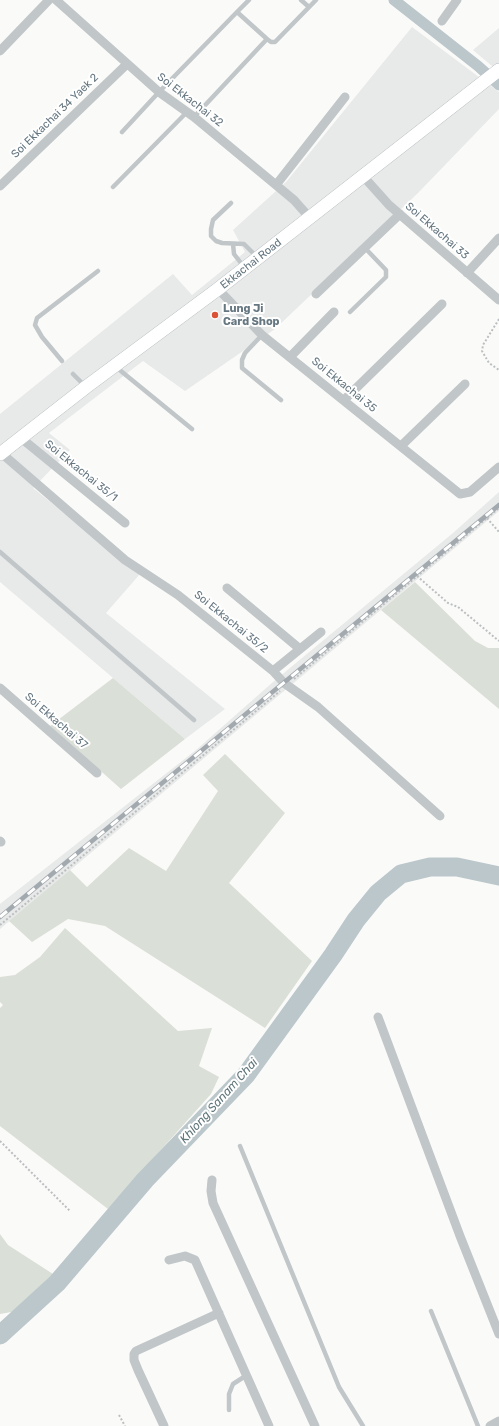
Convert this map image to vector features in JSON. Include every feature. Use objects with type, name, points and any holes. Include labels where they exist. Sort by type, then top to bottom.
[{"type":"main road","name":"Ekkachai Road","points":[[0,453],[218,289],[499,70]]},
{"type":"street","points":[[0,51],[49,0]]},
{"type":"street","name":"Soi Ekkachai 32","points":[[56,0],[159,92],[191,114],[294,200],[310,218]]},
{"type":"street","points":[[442,21],[457,0]]},
{"type":"street","name":"Soi Ekkachai 34 Yaek 2","points":[[0,186],[126,64]]},
{"type":"street","points":[[276,185],[345,97]]},
{"type":"street","name":"Soi Ekkachai 33","points":[[364,176],[389,205],[499,300]]},
{"type":"street","points":[[316,294],[400,214]]},
{"type":"street","points":[[467,273],[499,238]]},
{"type":"street","name":"Soi Ekkachai 35","points":[[218,289],[262,334],[460,494],[470,492],[499,467]]},
{"type":"street","points":[[344,400],[442,304]]},
{"type":"street","points":[[290,357],[334,312]]},
{"type":"street","points":[[401,446],[465,384]]},
{"type":"street","name":"Soi Ekkachai 35/1","points":[[21,438],[125,523]]},
{"type":"street","name":"Soi Ekkachai 35/2","points":[[0,453],[125,560],[178,595],[273,671],[287,685],[318,707],[440,816]]},
{"type":"street","points":[[227,588],[300,649]]},
{"type":"street","points":[[273,671],[321,632]]},
{"type":"street","name":"Soi Ekkachai 37","points":[[0,688],[97,773]]},
{"type":"street","points":[[378,1017],[457,1230],[499,1334]]},
{"type":"street","points":[[212,1180],[211,1191],[213,1203],[316,1426]]},
{"type":"street","points":[[169,1260],[184,1256],[195,1260],[269,1426]]},
{"type":"street","points":[[164,1426],[138,1370],[134,1360],[134,1354],[219,1313]]},
{"type":"lane","points":[[122,132],[249,0]]},
{"type":"lane","points":[[301,0],[309,7]]},
{"type":"lane","points":[[237,12],[267,39],[271,42],[275,42],[316,0]]},
{"type":"lane","points":[[112,187],[191,114],[267,39]]},
{"type":"lane","points":[[231,203],[213,220],[210,229],[211,236],[222,244],[244,244],[258,258]]},
{"type":"lane","points":[[233,244],[234,254],[245,268]]},
{"type":"lane","points":[[350,312],[386,277],[386,270],[365,248]]},
{"type":"lane","points":[[62,361],[42,338],[36,324],[37,318],[98,271]]},
{"type":"lane","points":[[262,334],[245,353],[242,360],[242,368],[281,400]]},
{"type":"lane","points":[[115,366],[192,429]]},
{"type":"lane","points":[[73,374],[86,387]]},
{"type":"lane","points":[[0,552],[194,720]]},
{"type":"lane","points":[[240,1146],[339,1387],[363,1426]]},
{"type":"lane","points":[[431,1311],[478,1426]]},
{"type":"lane","points":[[229,1410],[229,1394],[233,1384],[246,1375]]},
{"type":"path","points":[[499,319],[483,345],[482,352],[489,362],[499,370]]},
{"type":"path","points":[[0,925],[499,508]]},
{"type":"path","points":[[487,518],[499,532]]},
{"type":"path","points":[[417,576],[448,603],[458,607],[499,641]]},
{"type":"path","points":[[0,1141],[70,1211]]},
{"type":"path","points":[[119,1415],[125,1426]]},
{"type":"shaded area","points":[[412,27],[499,92],[499,109],[418,193],[275,329],[185,391],[143,361],[49,433],[70,450],[33,488],[140,574],[106,613],[225,709],[185,739],[0,582],[0,414],[173,274],[192,295],[245,252],[233,230],[286,182]]},
{"type":"shaded area","points":[[499,28],[499,72],[473,50]]},
{"type":"shaded area","points":[[499,492],[499,511],[0,929],[0,904],[196,750],[273,682],[453,533]]},
{"type":"shaded area","points":[[415,582],[475,641],[488,648],[499,648],[499,709],[381,610]]},
{"type":"shaded area","points":[[113,678],[185,739],[121,789],[50,726]]},
{"type":"shaded area","points":[[225,754],[285,813],[229,883],[312,961],[265,1028],[105,926],[68,919],[32,942],[9,921],[70,870],[87,887],[129,848],[166,871],[218,791],[203,775]]},
{"type":"shaded area","points":[[65,928],[178,1031],[212,1028],[199,1066],[219,1077],[211,1094],[108,1209],[0,1126],[0,1008],[3,1005],[0,1002],[0,977],[15,975],[40,957]]},
{"type":"shaded area","points":[[0,1234],[8,1245],[53,1274],[17,1311],[0,1314]]},
{"type":"waterway","points":[[394,0],[478,66],[499,85]]},
{"type":"waterway","name":"Khlong Sanam Chai","points":[[0,1335],[57,1283],[145,1180],[246,1075],[333,955],[356,920],[378,893],[401,874],[430,867],[457,867],[499,876]]},
{"type":"railway","points":[[0,917],[499,505]]},
{"type":"place","name":"Lung Ji Card Shop","points":[[215,315]]}]
